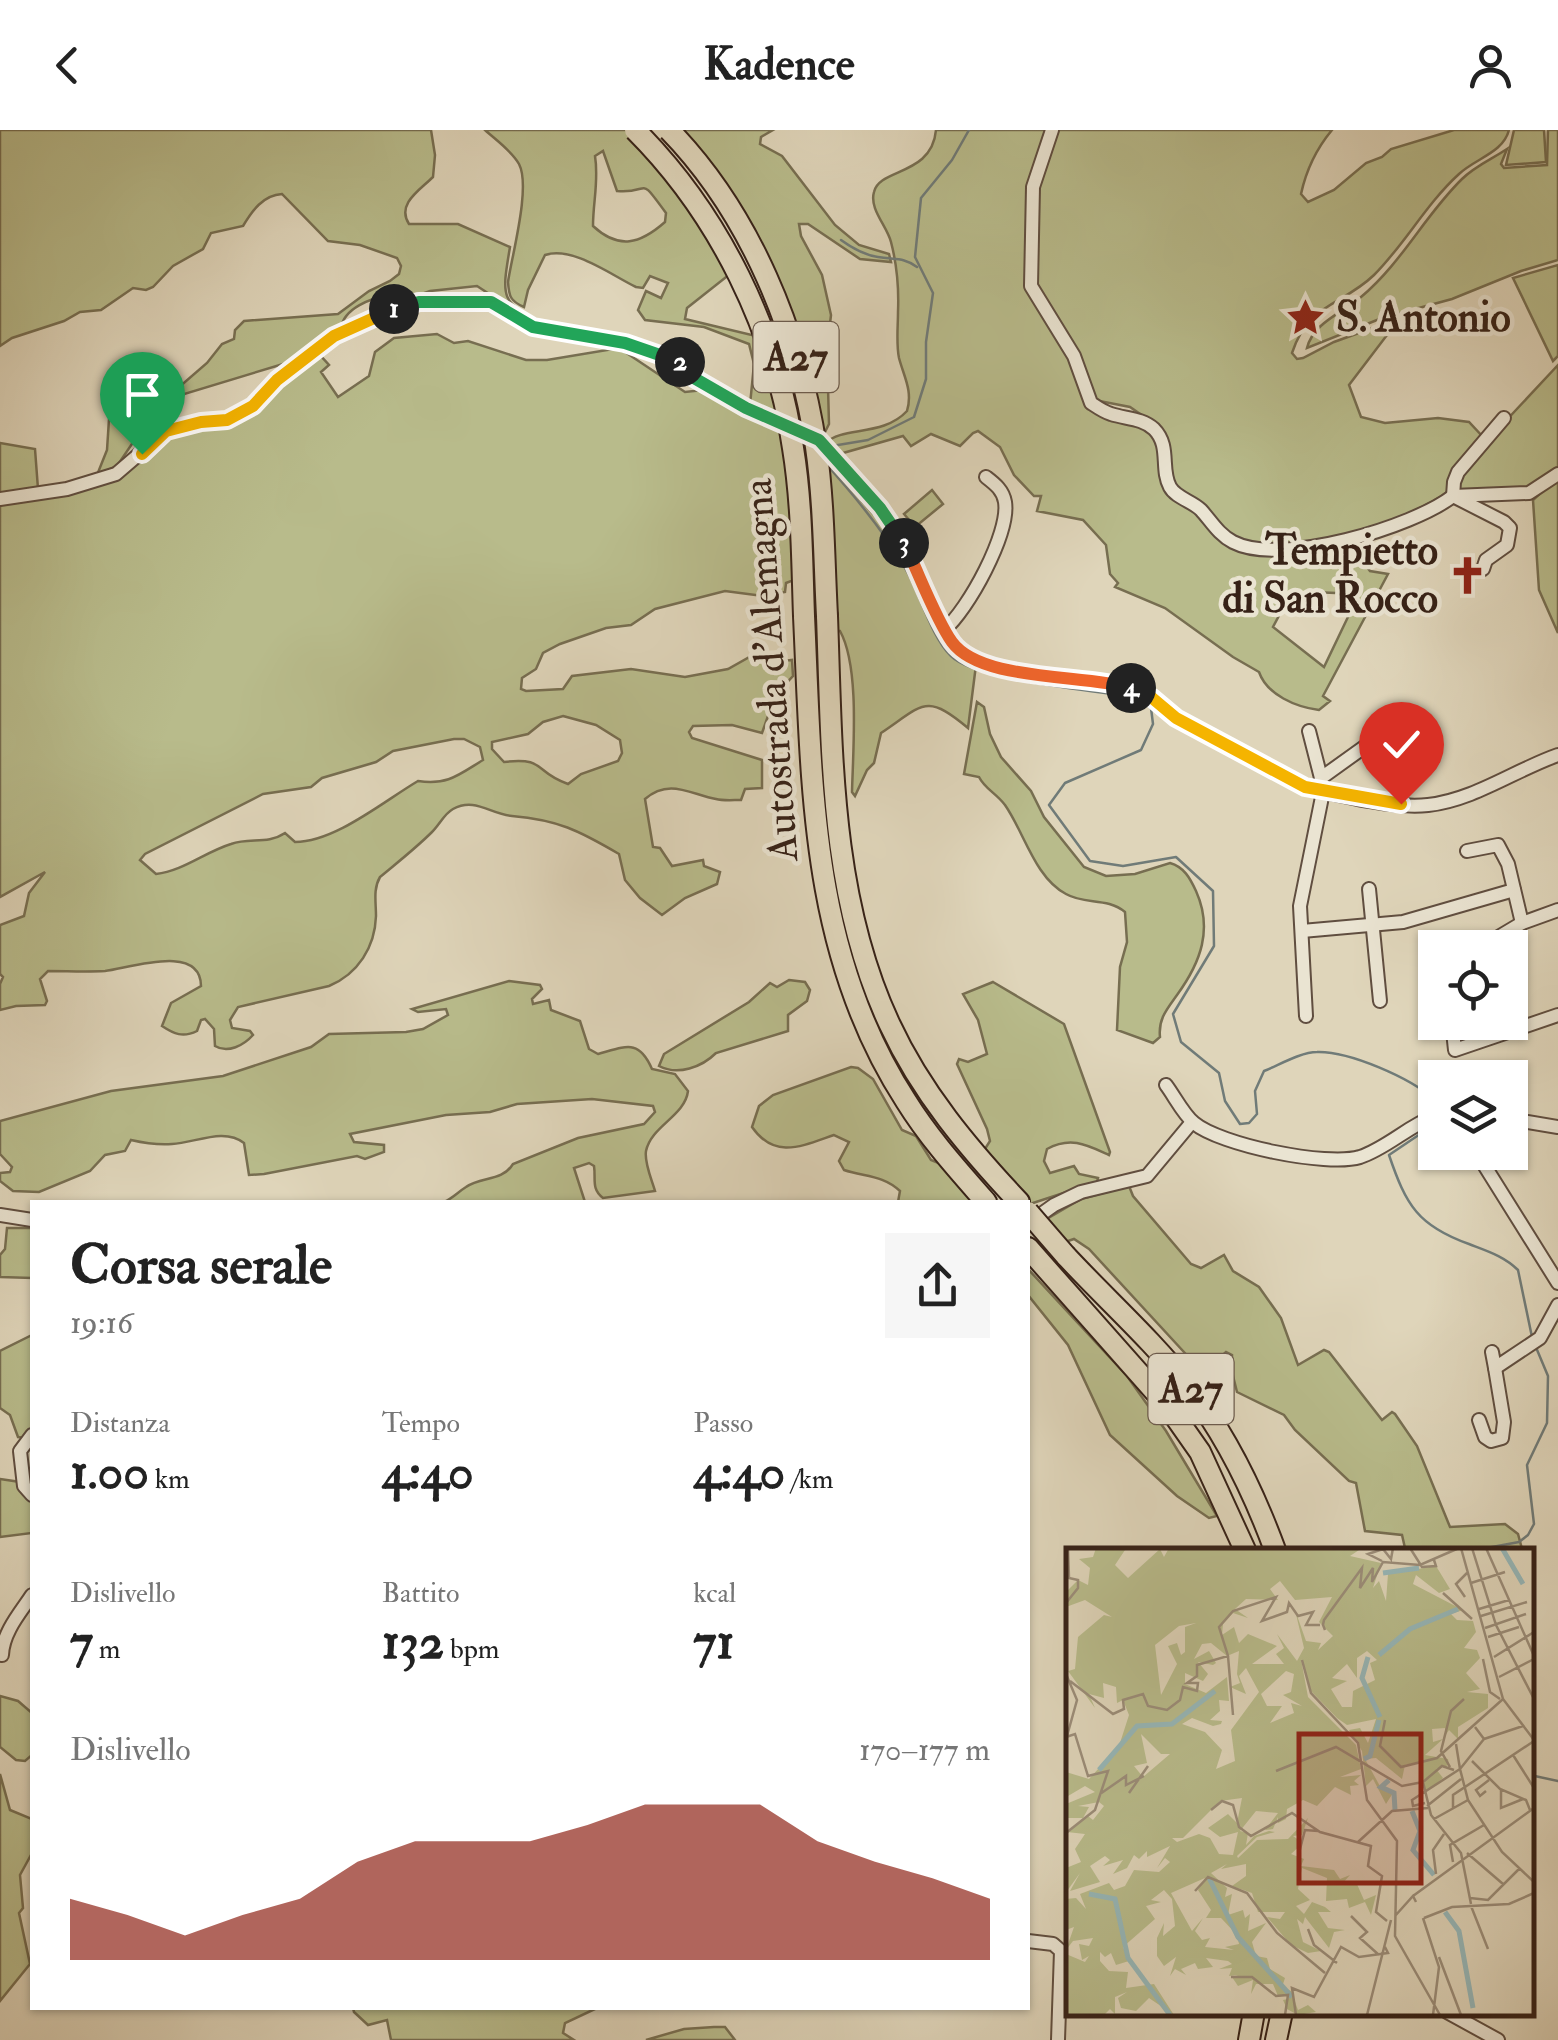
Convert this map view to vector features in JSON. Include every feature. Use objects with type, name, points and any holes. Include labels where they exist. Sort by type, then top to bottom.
[{"type":"highway","name":"Autostrada d'Alemagna","points":[[635,130],[699,207],[745,290],[769,351],[794,450],[813,808],[830,918],[860,982],[904,1099],[984,1200]]},
{"type":"highway","name":"Autostrada d'Alemagna","points":[[669,130],[722,196],[749,242],[798,362],[816,448],[832,754],[860,982],[962,1140],[1016,1200]]},
{"type":"highway","name":"A27","points":[[1030,1217],[1188,1385],[1240,1470],[1275,1548]]},
{"type":"highway","name":"A27","points":[[1030,1250],[1167,1404],[1200,1452],[1245,1548]]},
{"type":"highway","points":[[1249,2040],[1253,2015]]},
{"type":"highway","points":[[1276,2040],[1281,2015]]},
{"type":"street","points":[[1052,130],[1044,145],[1034,187],[1031,286],[1074,356],[1091,404],[1149,425],[1166,452],[1172,491],[1199,508],[1234,542],[1250,548],[1306,549],[1402,524],[1453,496],[1528,493],[1558,474]]},
{"type":"street","points":[[0,500],[67,489],[116,474],[166,431],[227,420],[253,406],[277,380],[334,336],[401,306],[491,302],[533,327],[625,343],[694,368],[694,378],[746,408],[819,440],[900,534],[944,630],[954,645],[977,662],[1151,697],[1176,718],[1282,776],[1427,805],[1482,788],[1558,755]]},
{"type":"street","points":[[1453,496],[1458,472],[1504,418]]},
{"type":"street","points":[[944,630],[966,606],[1002,527],[1004,495],[986,478]]},
{"type":"street","points":[[1453,496],[1510,528],[1508,545],[1486,560],[1483,569]]},
{"type":"street","points":[[1322,785],[1394,725]]},
{"type":"street","points":[[1306,1016],[1303,880],[1322,785],[1309,732]]},
{"type":"street","points":[[1467,851],[1498,845],[1508,864],[1522,923]]},
{"type":"street","points":[[1369,888],[1380,1002]]},
{"type":"street","points":[[1302,931],[1403,922],[1514,890]]},
{"type":"street","points":[[1510,930],[1558,910]]},
{"type":"street","points":[[1528,1025],[1558,1015]]},
{"type":"street","points":[[1454,1040],[1455,1050],[1484,1040]]},
{"type":"street","points":[[1166,1085],[1192,1122],[1211,1134],[1252,1146],[1338,1161],[1373,1152],[1418,1126]]},
{"type":"street","points":[[1030,1214],[1081,1192],[1147,1176],[1192,1122]]},
{"type":"street","points":[[1528,1122],[1558,1128]]},
{"type":"street","points":[[1487,1170],[1558,1283]]},
{"type":"street","points":[[0,1214],[30,1220]]},
{"type":"street","points":[[1495,1368],[1540,1338],[1558,1305]]},
{"type":"street","points":[[1479,1420],[1485,1437],[1491,1441],[1502,1438],[1504,1422],[1492,1352]]},
{"type":"street","points":[[30,1438],[20,1452],[24,1486],[30,1493]]},
{"type":"street","points":[[2,1655],[2,1644],[30,1598]]},
{"type":"street","points":[[1030,1942],[1053,1944],[1061,1951],[1058,2040]]},
{"type":"street","points":[[1452,2015],[1498,2040]]},
{"type":"green space","points":[[0,130],[431,130],[433,177],[407,204],[409,224],[458,224],[510,247],[505,280],[508,299],[552,328],[540,327],[477,286],[430,291],[394,304],[390,295],[375,299],[353,310],[341,328],[293,361],[161,401],[117,466],[97,475],[107,450],[109,419],[124,402],[136,397],[170,395],[207,363],[222,344],[234,339],[235,330],[244,321],[338,314],[390,281],[399,274],[401,266],[397,258],[360,245],[328,241],[282,194],[275,195],[259,205],[243,226],[211,233],[203,249],[173,266],[153,287],[133,288],[101,310],[80,312],[0,346]]},
{"type":"green space","points":[[485,130],[628,130],[677,188],[730,274],[687,308],[685,319],[756,336],[779,420],[750,405],[754,364],[749,344],[704,327],[645,320],[638,310],[646,291],[661,298],[668,283],[650,276],[643,288],[636,287],[580,258],[556,253],[545,255],[524,307],[513,300],[508,282],[522,204],[522,175],[512,155]],"holes":[[[603,151],[617,191],[647,189],[666,213],[665,222],[647,235],[629,241],[603,234],[593,226],[595,156]]]},
{"type":"green space","points":[[681,130],[773,130],[761,137],[760,144],[782,156],[835,225],[859,245],[889,254],[891,262],[860,259],[808,224],[799,224],[801,236],[822,275],[831,315],[827,349],[829,424],[823,436],[815,392]]},
{"type":"green space","points":[[936,130],[1332,130],[1306,177],[1301,194],[1308,202],[1334,190],[1366,163],[1391,149],[1454,130],[1509,130],[1495,150],[1447,186],[1374,275],[1307,324],[1292,353],[1297,359],[1303,358],[1400,318],[1349,385],[1361,417],[1385,423],[1438,418],[1469,422],[1483,437],[1452,474],[1447,492],[1429,503],[1375,526],[1313,543],[1256,547],[1236,541],[1171,487],[1156,425],[1130,407],[1089,399],[1070,344],[1066,345],[1086,402],[1135,414],[1150,425],[1157,438],[1166,488],[1227,541],[1245,548],[1290,551],[1346,538],[1370,571],[1388,574],[1323,696],[1330,701],[1319,710],[1283,698],[1259,672],[1165,608],[1115,587],[1118,583],[1110,574],[1106,545],[1083,520],[1037,511],[1041,496],[1034,496],[1014,475],[1000,447],[978,431],[960,446],[931,434],[911,446],[903,436],[836,455],[826,443],[842,434],[886,425],[907,411],[908,390],[898,347],[895,259],[873,198],[878,184],[916,164],[932,145]],"holes":[[[1312,592],[1359,594],[1324,667],[1273,627],[1282,610],[1301,609]]]},
{"type":"green space","points":[[1514,130],[1544,130],[1546,162],[1506,165]]},
{"type":"green space","points":[[1548,130],[1558,130],[1558,260],[1452,299],[1382,318],[1307,348],[1322,325],[1375,284],[1472,170],[1507,149],[1501,164],[1504,168],[1547,165]]},
{"type":"green space","points":[[1558,265],[1558,356],[1553,361],[1513,278]]},
{"type":"green space","points":[[437,334],[454,343],[468,341],[526,360],[619,348],[685,392],[713,389],[781,427],[794,580],[786,583],[785,592],[763,596],[725,591],[655,609],[631,625],[606,628],[560,644],[543,653],[536,669],[522,678],[521,689],[526,691],[563,689],[572,676],[631,669],[685,677],[728,669],[753,655],[792,660],[793,676],[778,692],[777,706],[768,716],[762,733],[732,725],[693,726],[689,732],[692,738],[762,760],[762,788],[745,789],[741,800],[719,800],[671,788],[645,799],[653,847],[660,848],[672,866],[703,860],[704,866],[720,872],[717,884],[685,898],[662,915],[625,880],[619,854],[555,823],[504,815],[476,805],[461,806],[450,811],[426,838],[380,877],[375,927],[368,949],[356,967],[329,986],[238,1007],[230,1020],[232,1028],[253,1035],[235,1047],[215,1046],[214,1029],[205,1019],[197,1031],[183,1035],[162,1026],[171,1003],[201,986],[198,973],[176,961],[105,971],[48,971],[40,979],[45,1005],[0,1010],[0,925],[24,916],[29,893],[45,872],[0,897],[0,502],[115,478],[170,432],[228,425],[259,409],[288,376],[318,353],[329,365],[321,372],[338,397],[369,376],[375,352],[394,338]],"holes":[[[563,716],[596,725],[620,740],[622,753],[618,761],[581,774],[568,784],[534,764],[504,762],[492,749],[492,742],[528,734],[543,722]],[[454,739],[480,747],[483,760],[445,780],[418,781],[326,835],[295,842],[285,833],[272,839],[238,842],[156,874],[140,860],[263,794],[311,787],[322,778],[376,762],[393,751]]]},
{"type":"green space","points":[[1558,365],[1558,469],[1526,492],[1460,493],[1455,482],[1487,441]]},
{"type":"green space","points":[[0,443],[35,449],[38,489],[0,494]]},
{"type":"green space","points":[[825,452],[892,525],[952,654],[976,665],[968,728],[933,706],[916,710],[881,733],[874,763],[855,796],[853,687],[846,647],[840,631],[836,631]]},
{"type":"green space","points":[[1558,477],[1558,633],[1539,590],[1533,500]]},
{"type":"green space","points":[[932,490],[943,504],[915,527],[904,514]]},
{"type":"green space","points":[[977,702],[984,707],[990,734],[1001,757],[1031,791],[1044,817],[1084,867],[1106,876],[1135,874],[1170,863],[1183,870],[1194,886],[1204,919],[1202,945],[1185,983],[1164,1015],[1160,1037],[1153,1043],[1117,1030],[1120,967],[1127,942],[1125,912],[1111,904],[1073,897],[1055,887],[1038,866],[1005,805],[979,777],[964,774]]},
{"type":"green space","points":[[789,980],[805,982],[810,990],[807,1001],[788,1015],[788,1031],[716,1053],[689,1069],[659,1066],[664,1054],[749,1002],[770,983],[777,987]]},
{"type":"green space","points":[[509,981],[540,985],[542,989],[532,999],[533,1004],[549,1000],[551,1010],[580,1021],[589,1049],[598,1054],[631,1047],[642,1053],[652,1069],[675,1074],[688,1091],[686,1100],[654,1135],[646,1151],[655,1191],[603,1198],[595,1187],[594,1166],[589,1163],[574,1168],[584,1200],[447,1200],[472,1184],[503,1174],[513,1164],[578,1138],[644,1124],[655,1112],[653,1106],[592,1099],[517,1104],[490,1112],[446,1115],[350,1134],[354,1142],[384,1145],[384,1152],[365,1159],[357,1156],[264,1174],[249,1175],[244,1143],[218,1136],[167,1144],[131,1140],[125,1151],[105,1155],[90,1171],[39,1192],[13,1191],[0,1181],[0,1173],[10,1172],[12,1167],[0,1154],[0,1121],[111,1091],[223,1076],[311,1047],[329,1034],[406,1032],[423,1029],[448,1015],[446,1009],[412,1009]]},
{"type":"green space","points":[[993,982],[1064,1024],[1110,1152],[1109,1155],[1086,1145],[1064,1143],[1047,1149],[1044,1161],[1050,1173],[1074,1166],[1079,1174],[1098,1178],[1097,1182],[1030,1204],[983,1152],[990,1141],[987,1129],[957,1064],[959,1059],[968,1062],[987,1054],[978,1020],[963,994]]},
{"type":"green space","points":[[851,1067],[858,1068],[873,1079],[902,1130],[916,1136],[931,1160],[941,1164],[972,1200],[898,1200],[900,1191],[894,1186],[844,1170],[839,1161],[849,1142],[834,1135],[790,1148],[770,1144],[752,1127],[759,1106],[773,1095]]},
{"type":"green space","points":[[1129,1186],[1133,1196],[1191,1264],[1201,1268],[1224,1255],[1233,1271],[1259,1287],[1281,1318],[1298,1365],[1324,1350],[1329,1352],[1382,1420],[1392,1412],[1395,1414],[1417,1446],[1450,1527],[1505,1524],[1518,1534],[1522,1548],[1405,1548],[1402,1535],[1365,1531],[1356,1483],[1349,1481],[1295,1430],[1284,1415],[1237,1392],[1232,1355],[1226,1352],[1208,1368],[1195,1364],[1089,1249],[1074,1239],[1065,1242],[1045,1220],[1081,1199]]},
{"type":"green space","points":[[7,1228],[30,1228],[30,1278],[0,1277],[0,1255],[5,1249]]},
{"type":"green space","points":[[1030,1271],[1127,1376],[1166,1431],[1217,1516],[1209,1518],[1177,1496],[1110,1435],[1068,1345],[1030,1298]]},
{"type":"green space","points":[[30,1336],[27,1438],[18,1437],[10,1415],[0,1408],[0,1351]]},
{"type":"green space","points":[[0,1479],[20,1482],[30,1499],[30,1533],[0,1537]]},
{"type":"green space","points":[[0,1696],[18,1701],[30,1711],[30,1757],[25,1761],[16,1760],[0,1747]]},
{"type":"green space","points":[[0,1774],[10,1810],[30,1818],[30,1857],[20,1875],[23,1908],[19,1913],[30,1964],[0,2001]]},
{"type":"green space","points":[[593,2010],[565,2023],[563,2033],[574,2040],[391,2040],[387,2020],[368,2025],[354,2012]]},
{"type":"green space","points":[[725,2027],[735,2040],[646,2040],[684,2029]]},
{"type":"waterway","points":[[832,446],[868,440],[914,417],[926,379],[926,342],[933,293],[915,257],[921,198],[952,160],[969,130]]},
{"type":"waterway","points":[[841,240],[868,255],[903,260],[917,267]]},
{"type":"waterway","points":[[826,464],[897,555],[937,638],[951,656],[965,665],[1011,679],[1137,698],[1151,708],[1153,724],[1141,750],[1065,783],[1049,805],[1090,861],[1123,866],[1176,857],[1213,891],[1214,946],[1173,1014],[1181,1042],[1219,1073],[1225,1101],[1240,1124],[1249,1123],[1257,1114],[1255,1091],[1264,1071],[1311,1053],[1346,1056],[1379,1067],[1418,1088]]},
{"type":"waterway","points":[[1418,1135],[1389,1155],[1408,1200],[1437,1230],[1495,1254],[1518,1270],[1532,1337]]},
{"type":"waterway","points":[[1487,1548],[1519,1542],[1534,1524],[1527,1465],[1547,1423],[1548,1376],[1535,1345]]},
{"type":"waterway","points":[[1533,1776],[1558,1781]]},
{"type":"place","name":"S. Antonio","points":[[1306,318]]},
{"type":"place","name":"Tempietto di San Rocco","points":[[1468,575]]},
{"type":"route","points":[[142,454],[166,431],[227,420],[253,406],[277,380],[334,336],[401,306],[419,302],[491,302],[533,327],[625,343],[694,368],[694,378],[746,408],[819,440],[900,534],[944,630],[954,645],[977,662],[1144,693],[1176,718],[1305,787],[1401,804]]}]
